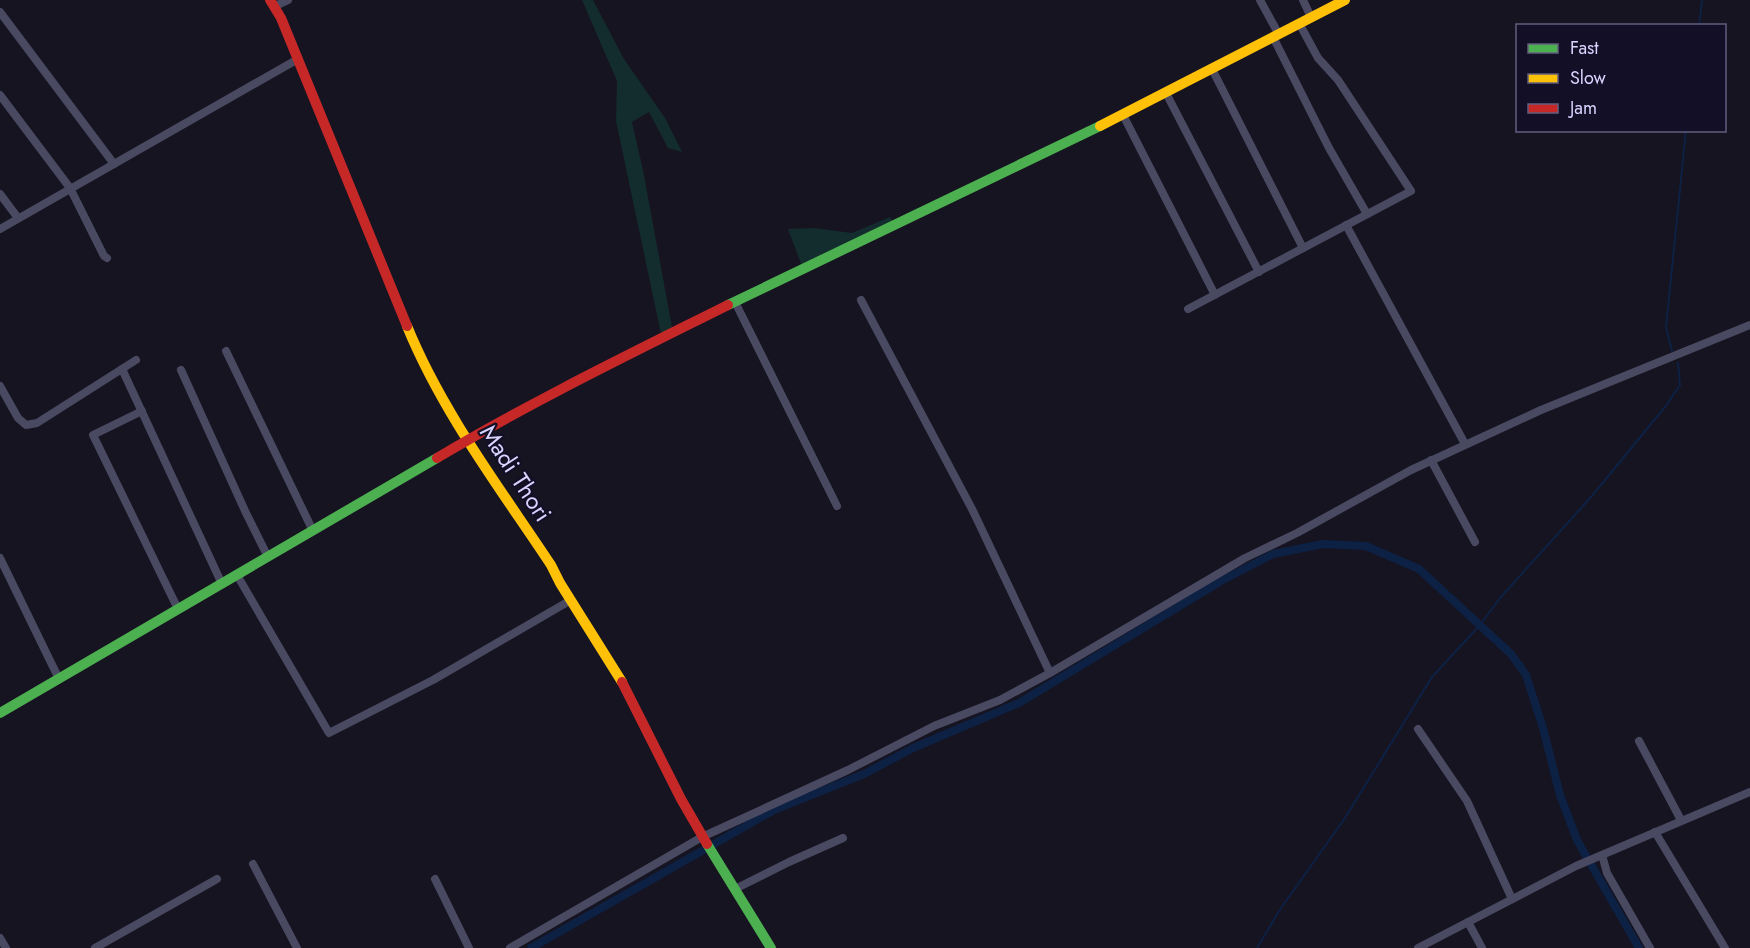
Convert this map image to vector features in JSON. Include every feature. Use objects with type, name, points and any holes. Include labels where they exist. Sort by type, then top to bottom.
[{"type":"street","points":[[272,3],[288,0]]},
{"type":"street","points":[[1260,0],[1329,148],[1367,214]]},
{"type":"street","points":[[1303,0],[1311,17]]},
{"type":"street","points":[[0,713],[469,440],[591,374],[735,302],[1124,116],[1345,0]]},
{"type":"street","name":"Madi Thori","points":[[272,3],[298,59],[411,336],[432,381],[552,565],[626,688],[681,799],[713,856],[771,948]]},
{"type":"street","points":[[0,12],[114,164]]},
{"type":"street","points":[[1188,309],[1411,191],[1338,80],[1318,58],[1299,23]]},
{"type":"street","points":[[0,228],[298,59]]},
{"type":"street","points":[[1212,69],[1303,248]]},
{"type":"street","points":[[1166,93],[1259,272]]},
{"type":"street","points":[[0,95],[70,189],[107,258]]},
{"type":"street","points":[[1124,116],[1215,295]]},
{"type":"street","points":[[0,194],[18,218]]},
{"type":"street","points":[[1346,225],[1465,444]]},
{"type":"street","points":[[861,300],[974,511],[1050,673]]},
{"type":"street","points":[[735,302],[837,506]]},
{"type":"street","points":[[510,948],[704,840],[934,726],[1000,700],[1245,558],[1297,533],[1431,460],[1541,410],[1750,325]]},
{"type":"street","points":[[226,351],[313,531]]},
{"type":"street","points":[[0,386],[18,418],[26,425],[37,423],[136,360]]},
{"type":"street","points":[[122,369],[222,584]]},
{"type":"street","points":[[182,370],[246,513],[268,556]]},
{"type":"street","points":[[142,411],[93,435],[178,609]]},
{"type":"street","points":[[1431,460],[1475,542]]},
{"type":"street","points":[[0,558],[59,679]]},
{"type":"street","points":[[237,575],[329,733],[433,680],[571,600]]},
{"type":"street","points":[[1418,729],[1467,801],[1512,899]]},
{"type":"street","points":[[1639,741],[1681,820]]},
{"type":"street","points":[[1418,948],[1576,866],[1750,792]]},
{"type":"street","points":[[1655,832],[1725,948]]},
{"type":"street","points":[[735,890],[789,862],[843,838]]},
{"type":"street","points":[[1600,855],[1607,873],[1650,948]]},
{"type":"street","points":[[254,864],[297,948]]},
{"type":"street","points":[[94,948],[217,879]]},
{"type":"street","points":[[435,879],[469,948]]},
{"type":"street","points":[[1468,922],[1482,948]]},
{"type":"street","points":[[0,938],[6,948]]},
{"type":"green space","points":[[582,0],[593,0],[624,59],[665,118],[682,152],[668,148],[649,112],[632,122],[672,327],[661,334],[616,121],[617,81]]},
{"type":"green space","points":[[890,217],[893,222],[802,266],[788,229],[814,228],[852,233]]},
{"type":"waterway","points":[[1699,24],[1702,0]]},
{"type":"waterway","points":[[1672,351],[1666,327],[1686,132]]},
{"type":"waterway","points":[[1257,948],[1281,908],[1345,818],[1432,677],[1591,497],[1665,407],[1680,385],[1678,363]]},
{"type":"waterway","points":[[531,948],[774,810],[864,774],[913,748],[1019,703],[1221,581],[1273,554],[1323,544],[1366,546],[1419,569],[1511,654],[1526,675],[1543,728],[1560,795],[1577,840],[1639,948]]},
{"type":"traffic: fast","points":[[728,305],[1100,126]]},
{"type":"traffic: fast","points":[[0,713],[437,458]]},
{"type":"traffic: fast","points":[[707,844],[771,948]]},
{"type":"traffic: slow","points":[[1100,126],[1345,0]]},
{"type":"traffic: slow","points":[[407,326],[421,358],[454,419],[551,565],[622,682]]},
{"type":"traffic: jam","points":[[270,0],[281,18],[407,326]]},
{"type":"traffic: jam","points":[[437,458],[545,398],[728,305]]},
{"type":"traffic: jam","points":[[622,682],[681,799],[707,844]]}]
